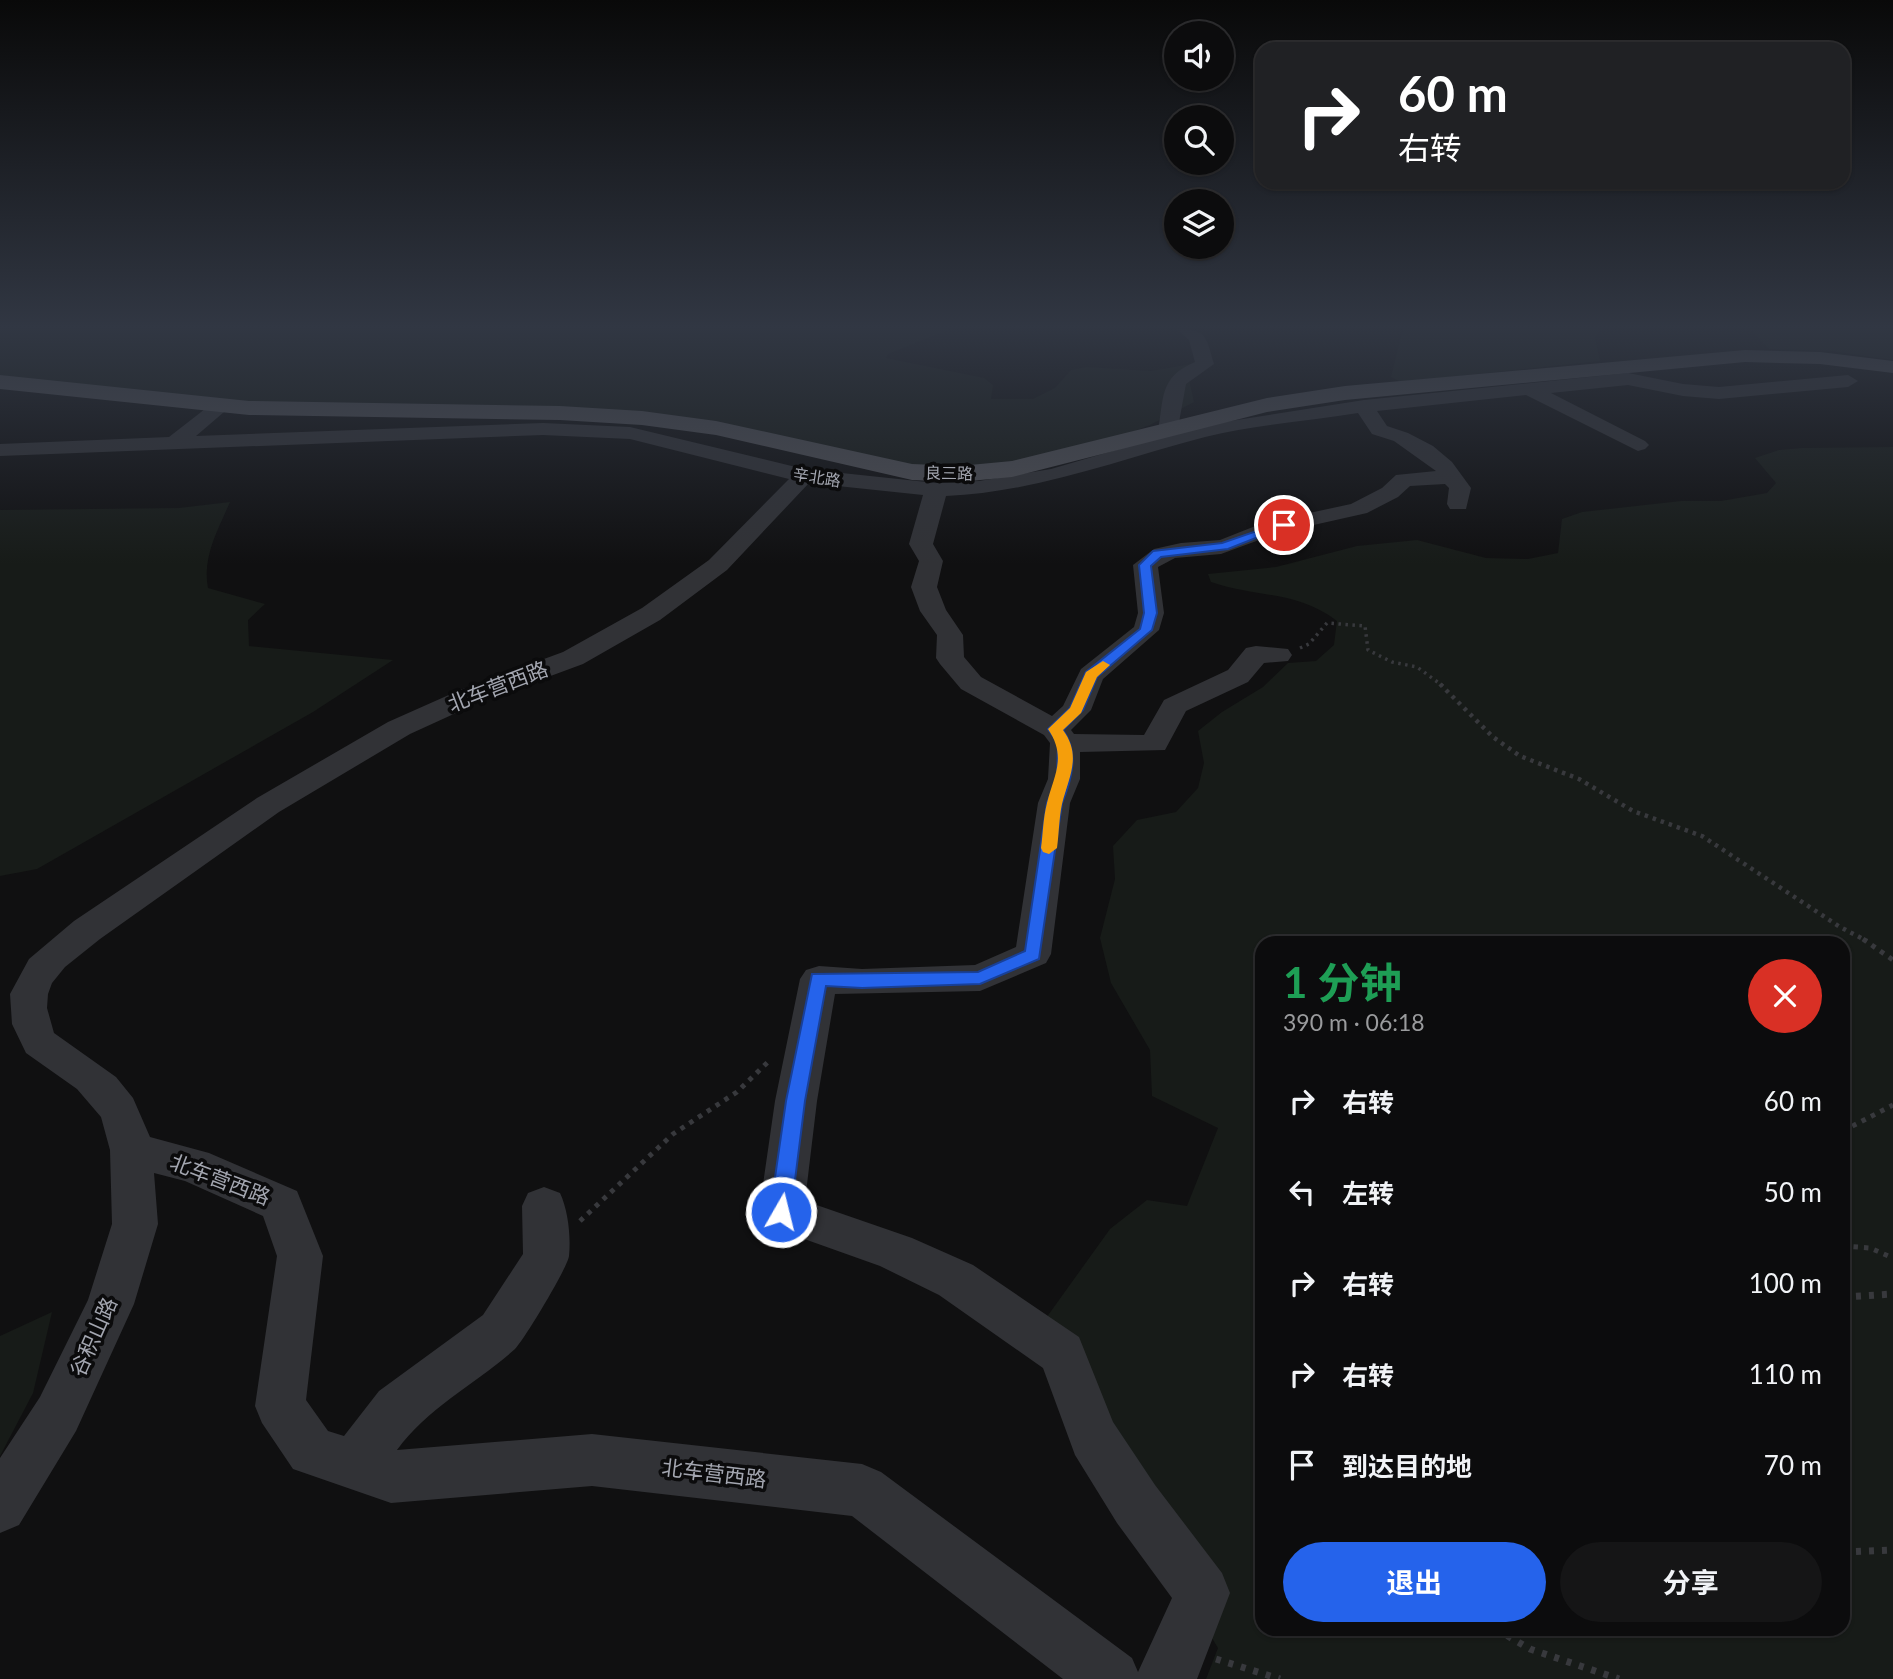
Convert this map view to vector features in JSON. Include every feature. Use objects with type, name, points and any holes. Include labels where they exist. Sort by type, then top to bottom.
[{"type":"main road","name":"良三路","points":[[268,407],[642,418],[716,428],[929,473],[1005,471],[1258,407]]},
{"type":"street","points":[[175,443],[219,407]]},
{"type":"street","points":[[1168,431],[1172,407]]},
{"type":"street","name":"辛北路","points":[[0,450],[544,429],[605,430],[648,436],[804,477],[936,491],[979,488],[1054,475],[1205,431],[1355,407]]},
{"type":"street","points":[[1365,407],[1379,429],[1401,437],[1425,451],[1444,467],[1460,488],[1458,504]]},
{"type":"street","points":[[1565,407],[1639,445]]},
{"type":"street","name":"北车营西路","points":[[804,477],[718,565],[652,614],[573,658],[470,696],[399,728],[257,812],[59,950],[34,979],[28,994],[30,1021],[40,1043],[84,1071],[119,1108],[128,1128],[131,1150],[194,1166],[281,1205],[300,1256],[280,1406],[311,1451],[391,1477],[592,1460],[862,1491],[1111,1679]]},
{"type":"street","points":[[1164,1679],[1177,1657],[1202,1593],[1136,1504],[1093,1437],[1062,1353],[956,1280],[897,1252],[781,1212],[796,1101],[819,979],[862,982],[980,978],[1033,954],[1055,803],[1064,779],[1060,736],[1076,710],[1091,675],[1146,630],[1151,613],[1145,565],[1157,554],[1224,547],[1268,528],[1362,509],[1393,492],[1404,480],[1449,477]]},
{"type":"street","points":[[936,491],[921,544],[931,561],[924,587],[933,611],[950,635],[950,658],[971,683],[1060,736],[1154,744],[1174,706],[1238,676],[1256,654],[1278,655]]},
{"type":"street","name":"谷积山路","points":[[0,1506],[58,1414],[110,1304],[135,1224],[131,1150]]},
{"type":"street","points":[[354,1465],[397,1408],[500,1331],[546,1258],[544,1206]]},
{"type":"path","points":[[1278,655],[1309,644],[1327,623],[1365,626],[1368,650],[1392,662],[1417,667],[1444,687],[1493,737],[1520,756],[1579,779],[1633,811],[1702,836],[1840,927],[1873,944],[1893,960]]},
{"type":"path","points":[[546,1258],[610,1190],[674,1134],[737,1093],[810,1022]]},
{"type":"path","points":[[1850,1127],[1893,1105]]},
{"type":"path","points":[[1850,1247],[1870,1248],[1893,1258]]},
{"type":"path","points":[[1850,1297],[1893,1294]]},
{"type":"path","points":[[1850,1552],[1893,1550]]},
{"type":"path","points":[[1508,1636],[1530,1649],[1619,1679]]},
{"type":"path","points":[[1203,1655],[1280,1679]]},
{"type":"shaded area","points":[[306,407],[1184,407],[1150,425],[1113,439],[1012,462],[962,468],[912,465],[725,425]]},
{"type":"shaded area","points":[[1893,447],[1893,1679],[1206,1679],[1218,1648],[1031,1339],[1110,1229],[1147,1200],[1187,1206],[1218,1128],[1152,1096],[1150,1050],[1111,983],[1100,938],[1115,879],[1113,846],[1137,820],[1176,812],[1198,788],[1204,763],[1198,731],[1222,712],[1263,687],[1288,663],[1316,661],[1334,645],[1337,621],[1322,611],[1291,599],[1211,582],[1208,574],[1276,567],[1357,546],[1417,540],[1486,558],[1528,559],[1558,553],[1562,519],[1582,512],[1681,501],[1721,501],[1767,493],[1776,483],[1755,458],[1779,450]]},
{"type":"shaded area","points":[[230,502],[209,555],[208,588],[265,604],[248,620],[249,646],[393,660],[313,712],[37,869],[0,876],[0,510],[179,508]]},
{"type":"shaded area","points":[[52,1312],[33,1393],[0,1456],[0,1336]]},
{"type":"slow traffic","points":[[1049,848],[1055,803],[1064,779],[1065,743],[1055,729],[1076,710],[1091,675],[1103,665]]},
{"type":"route","points":[[781,1212],[796,1101],[819,979],[862,982],[980,978],[1033,954],[1055,803],[1064,779],[1065,743],[1055,729],[1076,710],[1091,675],[1146,630],[1151,613],[1145,565],[1157,554],[1224,547],[1268,528],[1284,525]]}]
